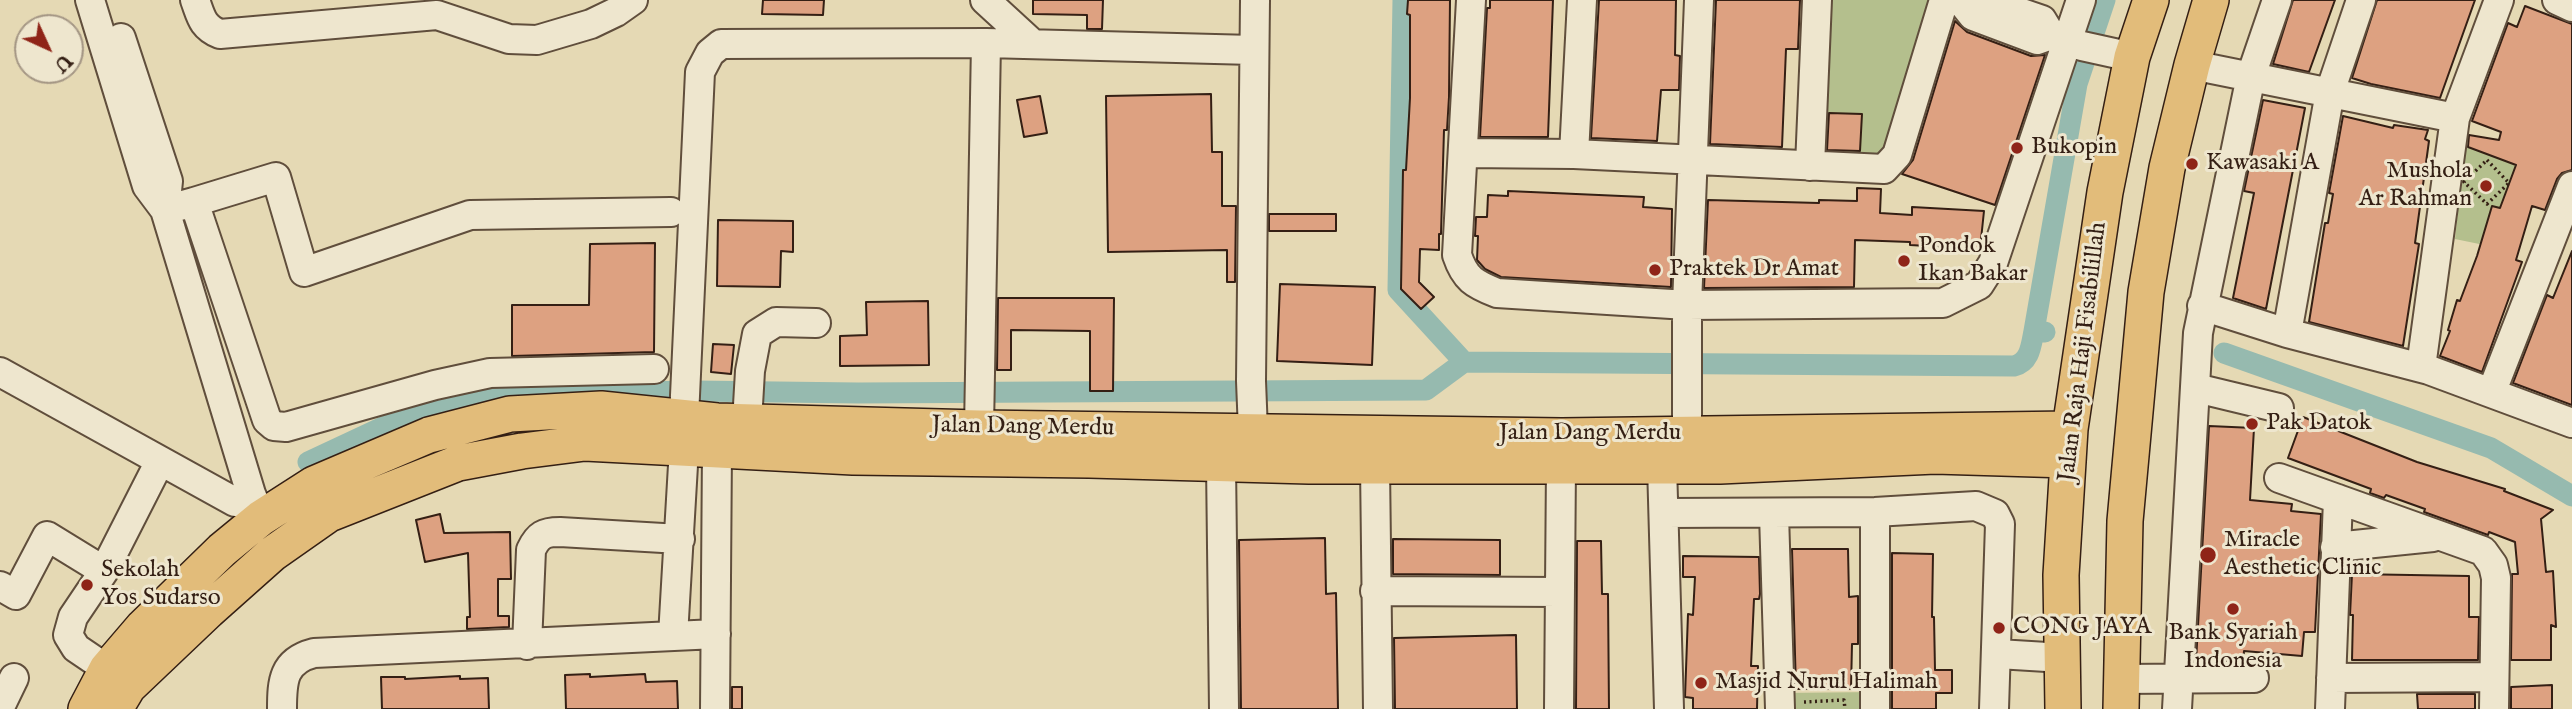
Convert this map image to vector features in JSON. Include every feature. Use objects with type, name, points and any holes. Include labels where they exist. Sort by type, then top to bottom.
[{"type":"main road","name":"Jalan Raja Haji Fisabilillah","points":[[2063,709],[2061,575],[2069,445],[2105,192],[2088,46],[2151,0]]},
{"type":"main road","points":[[2121,694],[2125,521],[2146,292],[2167,168],[2211,0]]},
{"type":"main road","name":"Jalan Dang Merdu","points":[[86,709],[117,688],[272,554],[329,514],[458,463],[585,443],[692,417],[980,404],[1041,444],[1221,464],[1720,466],[1963,443]]},
{"type":"main road","name":"Jalan Dang Merdu","points":[[117,688],[144,627],[222,550],[256,506],[429,435],[510,414],[601,409],[692,417],[853,457],[1041,444],[1252,405],[1562,436],[1687,434],[2069,445]]},
{"type":"street","points":[[90,0],[147,186],[165,210],[256,506]]},
{"type":"street","points":[[109,0],[168,181],[165,210]]},
{"type":"street","points":[[195,0],[203,23],[213,31],[227,34],[398,9],[444,16],[509,39],[537,40],[591,24],[617,12],[633,0]]},
{"type":"street","points":[[985,0],[1033,44]]},
{"type":"street","points":[[1252,405],[1255,0]]},
{"type":"street","points":[[1471,0],[1457,255],[1462,272],[1477,285],[1497,293],[1687,304],[1944,303],[1979,285],[1993,263],[2088,46],[2081,0]]},
{"type":"street","points":[[1574,155],[1582,0]]},
{"type":"street","points":[[1687,434],[1687,304],[1699,0]]},
{"type":"street","points":[[1810,166],[1817,0]]},
{"type":"street","points":[[1464,153],[1574,155],[1882,169],[1894,161],[1962,0]]},
{"type":"street","points":[[1962,0],[1973,16],[2000,27],[2037,40],[2088,46]]},
{"type":"street","points":[[2176,709],[2196,388],[2195,364],[2202,306],[2250,76],[2277,0]]},
{"type":"street","points":[[2287,333],[2330,92],[2361,0]]},
{"type":"street","points":[[2421,367],[2455,118],[2499,0]]},
{"type":"street","points":[[2557,0],[2572,7]]},
{"type":"street","points":[[674,636],[692,417],[700,72],[710,53],[721,44],[740,43],[986,43],[1253,50]]},
{"type":"street","points":[[980,404],[986,43]]},
{"type":"street","points":[[2192,65],[2455,118]]},
{"type":"street","points":[[165,210],[276,177],[304,272],[470,215],[671,212]]},
{"type":"street","points":[[2492,391],[2572,186]]},
{"type":"street","points":[[194,202],[267,420],[274,426],[286,426],[435,385],[490,373],[654,369]]},
{"type":"street","points":[[2202,306],[2287,333],[2421,367],[2492,391],[2572,423]]},
{"type":"street","points":[[748,413],[750,371],[757,334],[776,322],[816,323]]},
{"type":"street","points":[[0,372],[234,502],[256,506]]},
{"type":"street","points":[[2196,388],[2279,408]]},
{"type":"street","points":[[692,417],[716,634],[716,709]]},
{"type":"street","points":[[233,436],[267,420]]},
{"type":"street","points":[[117,688],[76,648],[68,635],[73,617],[104,571],[160,461]]},
{"type":"street","points":[[1221,464],[1224,709]]},
{"type":"street","points":[[1559,709],[1562,464]]},
{"type":"street","points":[[1662,465],[1669,709]]},
{"type":"street","points":[[1375,466],[1378,709]]},
{"type":"street","points":[[2280,478],[2483,551],[2493,565],[2496,578],[2494,709]]},
{"type":"street","points":[[2330,709],[2337,499]]},
{"type":"street","points":[[1665,513],[1875,512],[1976,506],[1996,514],[2000,524],[1994,709]]},
{"type":"street","points":[[1875,512],[1875,709]]},
{"type":"street","points":[[1774,513],[1780,709]]},
{"type":"street","points":[[527,645],[531,550],[536,538],[547,532],[560,532],[680,539]]},
{"type":"street","points":[[0,586],[16,595],[47,536],[104,571]]},
{"type":"street","points":[[2335,547],[2443,537]]},
{"type":"street","points":[[1375,591],[1559,592]]},
{"type":"street","points":[[282,709],[282,683],[290,666],[300,657],[314,653],[716,634]]},
{"type":"street","points":[[1997,654],[2063,658]]},
{"type":"street","points":[[2121,694],[2177,677],[2254,678]]},
{"type":"street","points":[[2330,678],[2494,677]]},
{"type":"street","points":[[0,708],[14,678]]},
{"type":"path","points":[[2487,160],[2509,183],[2487,204],[2464,181],[2487,160]]},
{"type":"path","points":[[1805,709],[1804,701],[1844,700],[1844,709]]},
{"type":"green space","points":[[1821,0],[1947,0],[1894,154],[1812,165]]},
{"type":"green space","points":[[2465,145],[2522,162],[2489,246],[2455,239]]},
{"type":"green space","points":[[1875,692],[1875,709],[1780,709],[1779,693]]},
{"type":"building","points":[[763,0],[824,0],[823,15],[762,14]]},
{"type":"building","points":[[1033,0],[1103,0],[1102,29],[1087,29],[1087,15],[1033,14]]},
{"type":"building","points":[[1408,0],[1450,0],[1449,97],[1447,130],[1444,130],[1441,234],[1439,250],[1420,249],[1419,282],[1434,297],[1421,309],[1401,289],[1403,170],[1406,170],[1410,98]]},
{"type":"building","points":[[1490,0],[1553,0],[1548,137],[1480,137],[1487,8],[1490,8]]},
{"type":"building","points":[[1599,0],[1676,0],[1675,55],[1680,56],[1679,90],[1661,90],[1657,141],[1591,138]]},
{"type":"building","points":[[1716,0],[1800,0],[1798,49],[1786,49],[1782,147],[1710,144]]},
{"type":"building","points":[[2293,0],[2335,0],[2309,72],[2273,64]]},
{"type":"building","points":[[2377,0],[2475,0],[2440,98],[2352,78]]},
{"type":"building","points":[[2525,6],[2572,24],[2572,170],[2562,173],[2557,179],[2545,210],[2532,206],[2516,260],[2522,262],[2482,372],[2440,356],[2450,331],[2448,330],[2457,300],[2460,301],[2477,256],[2492,206],[2500,208],[2516,165],[2468,147],[2469,135],[2499,140],[2501,132],[2472,121],[2508,23],[2517,27]]},
{"type":"building","points":[[1955,21],[1967,32],[2031,56],[2045,55],[1995,205],[1902,174],[1913,160]]},
{"type":"building","points":[[1211,94],[1212,152],[1222,152],[1222,206],[1236,206],[1235,282],[1227,282],[1227,250],[1108,252],[1106,96]]},
{"type":"building","points":[[1040,96],[1047,133],[1024,137],[1017,100]]},
{"type":"building","points":[[2263,100],[2305,108],[2266,309],[2233,298],[2254,193],[2244,191]]},
{"type":"building","points":[[1829,113],[1862,114],[1860,151],[1827,150]]},
{"type":"building","points":[[2343,116],[2393,128],[2394,125],[2428,130],[2425,139],[2429,141],[2415,243],[2419,244],[2403,346],[2309,322],[2325,223],[2328,223],[2333,194],[2329,193]]},
{"type":"building","points":[[1857,188],[1881,189],[1880,213],[1912,215],[1912,207],[1984,211],[1980,249],[1855,240],[1854,287],[1704,288],[1708,200],[1819,203],[1819,200],[1857,201]]},
{"type":"building","points":[[1508,191],[1644,197],[1643,207],[1672,209],[1671,287],[1501,277],[1485,269],[1477,260],[1476,217],[1487,217],[1488,195],[1508,196]]},
{"type":"building","points":[[1269,214],[1336,214],[1336,231],[1269,231]]},
{"type":"building","points":[[718,220],[793,221],[793,252],[781,251],[780,287],[717,286]]},
{"type":"building","points":[[655,243],[654,352],[512,356],[512,305],[589,305],[590,244]]},
{"type":"building","points":[[2572,251],[2572,405],[2513,383],[2547,295],[2553,298]]},
{"type":"building","points":[[1280,284],[1375,287],[1372,365],[1277,361]]},
{"type":"building","points":[[998,298],[1114,298],[1113,391],[1090,391],[1090,331],[1011,330],[1011,370],[997,370]]},
{"type":"building","points":[[928,301],[929,365],[840,366],[840,336],[867,335],[866,302]]},
{"type":"building","points":[[713,344],[734,345],[731,374],[711,372]]},
{"type":"building","points":[[2303,417],[2417,462],[2505,489],[2504,491],[2553,510],[2541,519],[2546,572],[2553,571],[2556,627],[2551,625],[2551,660],[2511,660],[2512,574],[2518,574],[2515,542],[2424,512],[2425,509],[2386,495],[2384,498],[2370,493],[2371,489],[2288,458]]},
{"type":"building","points":[[2209,426],[2254,428],[2250,500],[2292,504],[2291,511],[2321,514],[2315,632],[2304,632],[2302,656],[2244,651],[2243,661],[2196,662]]},
{"type":"building","points":[[440,514],[444,533],[510,532],[511,579],[498,579],[498,616],[509,616],[509,627],[467,629],[467,617],[470,617],[468,553],[425,562],[416,520]]},
{"type":"building","points":[[1325,538],[1326,594],[1336,593],[1338,709],[1241,709],[1239,540]]},
{"type":"building","points":[[1393,539],[1500,540],[1500,575],[1393,574]]},
{"type":"building","points":[[1577,541],[1601,541],[1602,594],[1608,594],[1609,709],[1576,709]]},
{"type":"building","points":[[1792,549],[1848,549],[1849,597],[1858,596],[1858,644],[1852,644],[1851,689],[1796,689]]},
{"type":"building","points":[[1892,553],[1933,554],[1935,670],[1952,670],[1952,693],[1936,693],[1936,709],[1892,709]]},
{"type":"building","points":[[1683,556],[1759,557],[1760,594],[1759,599],[1754,599],[1751,666],[1758,666],[1757,709],[1693,709],[1693,698],[1685,697],[1688,614],[1693,615],[1695,577],[1683,577]]},
{"type":"building","points":[[2352,574],[2469,576],[2469,617],[2479,617],[2478,660],[2352,660]]},
{"type":"building","points":[[1516,635],[1517,709],[1395,709],[1394,638]]},
{"type":"building","points":[[590,674],[590,677],[645,674],[646,682],[677,681],[678,709],[566,709],[565,675]]},
{"type":"building","points":[[460,676],[460,679],[488,678],[489,709],[382,709],[381,677],[405,679]]},
{"type":"building","points":[[2552,685],[2552,709],[2511,709],[2511,687]]},
{"type":"building","points":[[732,687],[742,687],[742,709],[732,709]]},
{"type":"building","points":[[2417,694],[2475,694],[2475,709],[2418,709]]},
{"type":"waterway","points":[[1403,0],[1398,290],[1464,362]]},
{"type":"waterway","points":[[2045,332],[2034,331],[2077,84],[2105,0]]},
{"type":"waterway","points":[[308,462],[400,419],[510,394],[695,391],[858,393],[1426,390],[1464,362],[2014,366],[2027,357],[2034,331]]},
{"type":"waterway","points":[[2224,353],[2491,448],[2572,496]]},
{"type":"place","name":"Bukopin","points":[[2017,148]]},
{"type":"place","name":"Kawasaki A","points":[[2192,164]]},
{"type":"place","name":"Mushola Ar Rahman","points":[[2486,186]]},
{"type":"place","name":"Pondok Ikan Bakar","points":[[1904,261]]},
{"type":"place","name":"Praktek Dr Amat","points":[[1655,270]]},
{"type":"place","name":"Pak Datok","points":[[2252,424]]},
{"type":"place","name":"Miracle Aesthetic Clinic","points":[[2208,555]]},
{"type":"place","name":"Sekolah Yos Sudarso","points":[[87,585]]},
{"type":"place","name":"Bank Syariah Indonesia","points":[[2233,609]]},
{"type":"place","name":"CONG JAYA","points":[[1999,628]]},
{"type":"place","name":"Masjid Nurul Halimah","points":[[1701,683]]}]
